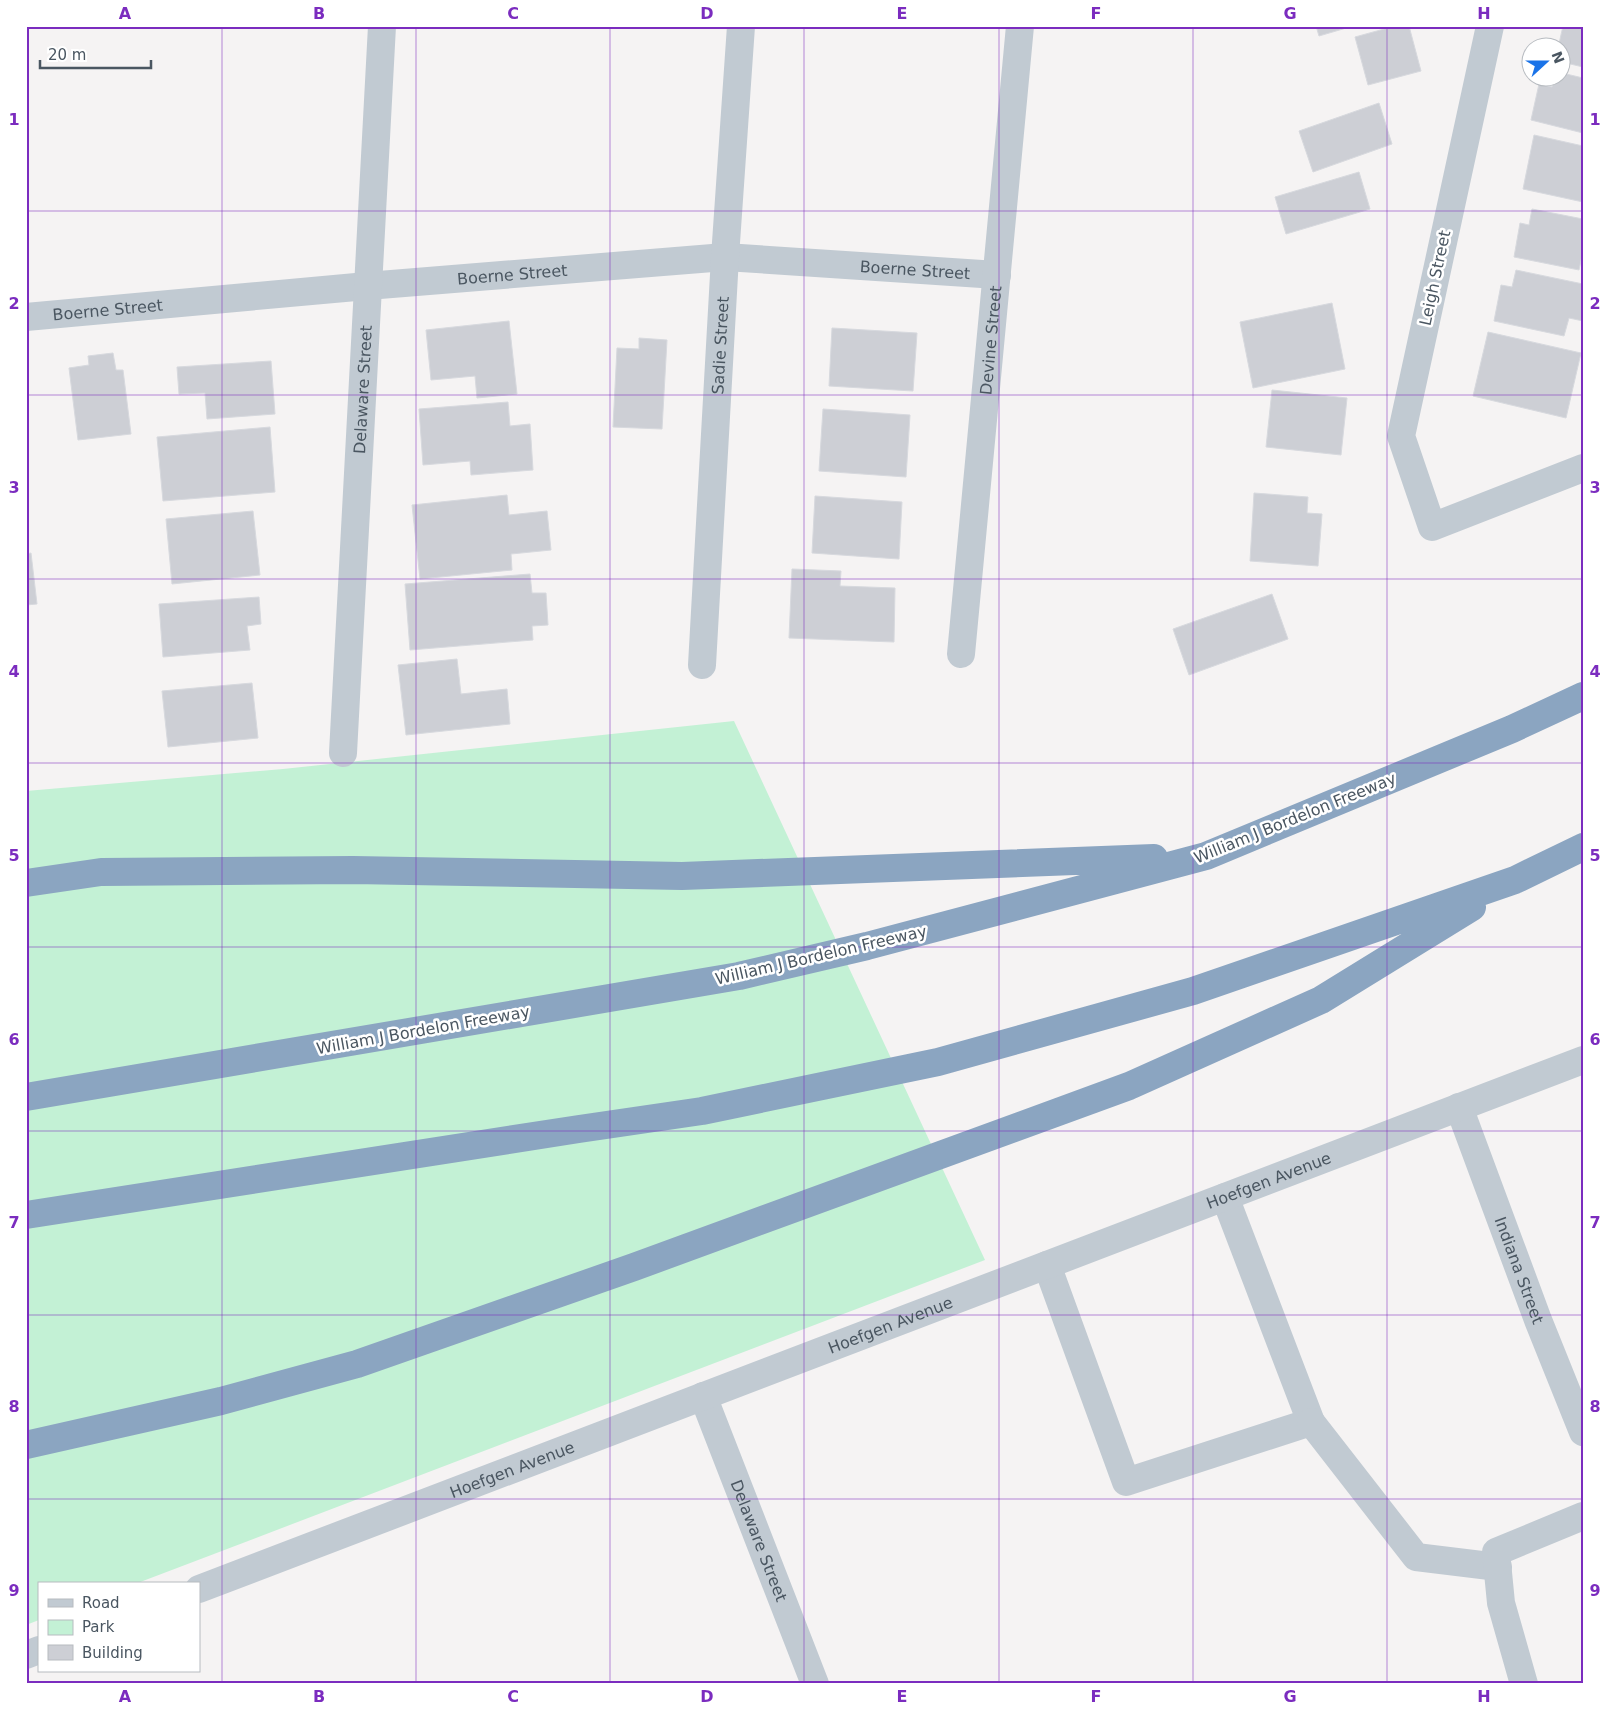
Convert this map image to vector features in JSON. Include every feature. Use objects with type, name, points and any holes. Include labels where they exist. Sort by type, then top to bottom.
[{"type":"highway","name":"William J Bordelon Freeway","points":[[26,1098],[739,976],[867,946],[1206,856],[1512,729],[1583,696]]},
{"type":"highway","points":[[26,1445],[221,1401],[357,1364],[634,1267],[1129,1086],[1321,1000],[1515,880],[1583,847]]},
{"type":"highway","points":[[26,883],[101,872],[353,870],[682,876],[1206,856]]},
{"type":"highway","points":[[26,1215],[702,1111],[938,1062],[1193,991],[1515,880]]},
{"type":"street","name":"Delaware Street","points":[[343,753],[382,26]]},
{"type":"street","name":"Sadie Street","points":[[702,665],[725,257],[741,26]]},
{"type":"street","name":"Devine Street","points":[[961,654],[1020,26]]},
{"type":"street","name":"Leigh Street","points":[[1490,26],[1401,436],[1432,527],[1583,468]]},
{"type":"street","name":"Boerne Street","points":[[26,317],[367,286],[725,257],[997,275]]},
{"type":"street","name":"Hoefgen Avenue","points":[[200,1589],[1583,1060]]},
{"type":"street","name":"Indiana Street","points":[[1459,1107],[1535,1311],[1583,1432]]},
{"type":"street","points":[[1226,1197],[1311,1422],[1416,1556],[1498,1567]]},
{"type":"street","points":[[1047,1265],[1126,1482],[1311,1422]]},
{"type":"street","name":"Delaware Street","points":[[703,1396],[815,1684]]},
{"type":"street","points":[[1524,1684],[1502,1603],[1496,1552],[1583,1516]]},
{"type":"street","points":[[26,1655],[38,1650]]},
{"type":"green space","points":[[734,721],[985,1260],[140,1582],[38,1582],[38,1620],[26,1625],[26,791],[283,769]]},
{"type":"building","points":[[1316,26],[1353,26],[1319,36]]},
{"type":"building","points":[[1395,26],[1409,26],[1421,71],[1368,85],[1355,37]]},
{"type":"building","points":[[1563,26],[1583,26],[1583,67],[1572,64],[1572,38],[1560,38]]},
{"type":"building","points":[[1572,75],[1583,78],[1583,133],[1531,120],[1538,88],[1572,88]]},
{"type":"building","points":[[1379,103],[1392,144],[1313,172],[1299,131]]},
{"type":"building","points":[[1534,135],[1583,146],[1583,202],[1523,189]]},
{"type":"building","points":[[1359,172],[1370,209],[1286,234],[1275,197]]},
{"type":"building","points":[[1532,209],[1583,219],[1583,251],[1579,270],[1514,257],[1520,223],[1529,225]]},
{"type":"building","points":[[1516,270],[1583,284],[1583,321],[1569,318],[1564,336],[1494,321],[1501,285],[1512,287]]},
{"type":"building","points":[[1332,303],[1345,369],[1253,388],[1240,322]]},
{"type":"building","points":[[509,321],[517,394],[477,398],[475,376],[431,380],[426,330]]},
{"type":"building","points":[[832,328],[917,333],[913,391],[829,386]]},
{"type":"building","points":[[1488,332],[1581,353],[1566,418],[1473,396]]},
{"type":"building","points":[[639,338],[667,340],[662,429],[613,427],[617,348],[639,349]]},
{"type":"building","points":[[113,353],[116,370],[123,370],[131,434],[78,440],[69,368],[89,365],[88,356]]},
{"type":"building","points":[[271,361],[275,414],[207,419],[205,393],[179,394],[177,367]]},
{"type":"building","points":[[1272,390],[1347,398],[1341,455],[1266,447]]},
{"type":"building","points":[[508,402],[510,426],[530,424],[533,470],[471,475],[470,461],[423,465],[419,409]]},
{"type":"building","points":[[823,409],[910,415],[906,477],[819,471]]},
{"type":"building","points":[[270,427],[275,492],[163,501],[157,437]]},
{"type":"building","points":[[1254,493],[1308,497],[1307,513],[1322,514],[1318,566],[1250,561]]},
{"type":"building","points":[[507,495],[509,515],[547,511],[551,550],[511,554],[512,570],[420,579],[412,505]]},
{"type":"building","points":[[815,496],[902,502],[899,559],[812,553]]},
{"type":"building","points":[[253,511],[260,575],[172,584],[166,519]]},
{"type":"building","points":[[31,553],[37,604],[26,605],[26,554]]},
{"type":"building","points":[[792,569],[841,571],[840,586],[895,588],[894,642],[789,638]]},
{"type":"building","points":[[530,574],[532,593],[546,593],[548,625],[532,626],[533,640],[410,650],[405,584]]},
{"type":"building","points":[[1272,594],[1288,639],[1189,675],[1173,629]]},
{"type":"building","points":[[259,597],[261,624],[247,626],[250,650],[163,657],[159,604]]},
{"type":"building","points":[[457,659],[461,694],[507,689],[510,724],[406,735],[398,665]]},
{"type":"building","points":[[252,683],[258,738],[168,747],[162,691]]}]
